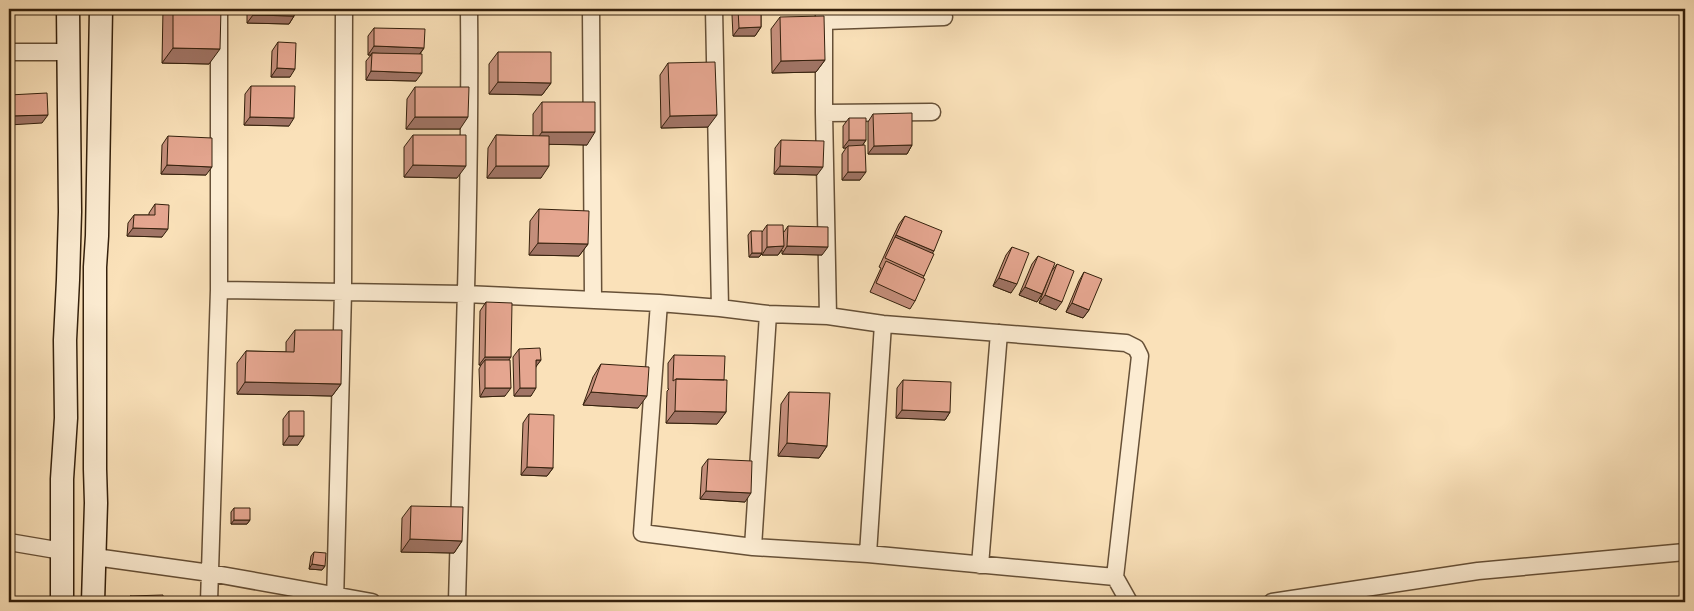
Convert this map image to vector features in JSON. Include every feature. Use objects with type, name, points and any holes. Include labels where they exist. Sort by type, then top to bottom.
[{"type":"street","points":[[62,602],[62,479],[66,418],[65,340],[70,221],[68,9]]},
{"type":"street","points":[[93,602],[96,503],[94,469],[95,267],[98,236],[101,9]]},
{"type":"street","points":[[210,602],[219,290],[219,9]]},
{"type":"street","points":[[335,599],[343,292],[344,9]]},
{"type":"street","points":[[457,602],[465,294],[469,9]]},
{"type":"street","points":[[591,9],[593,300]]},
{"type":"street","points":[[714,9],[720,308]]},
{"type":"street","points":[[828,316],[824,15],[944,17]]},
{"type":"street","points":[[9,52],[68,52]]},
{"type":"street","points":[[824,113],[932,112]]},
{"type":"street","points":[[219,290],[465,294],[659,303],[768,314],[828,316],[883,324],[1126,342],[1136,348],[1140,356],[1115,577],[1129,602]]},
{"type":"street","points":[[659,303],[642,533],[753,547],[868,554],[1115,577]]},
{"type":"street","points":[[753,547],[768,314]]},
{"type":"street","points":[[868,554],[883,324]]},
{"type":"street","points":[[980,565],[999,333]]},
{"type":"street","points":[[9,542],[94,557],[210,573],[335,599],[372,602]]},
{"type":"street","points":[[1272,602],[1478,571],[1685,552]]},
{"type":"building","points":[[173,9],[221,9],[220,49],[173,48]]},
{"type":"building","points":[[253,9],[295,9],[294,16],[253,15]]},
{"type":"building","points":[[738,9],[761,9],[761,27],[739,28]]},
{"type":"building","points":[[824,16],[825,60],[781,61],[780,17]]},
{"type":"building","points":[[374,28],[425,29],[424,48],[374,46]]},
{"type":"building","points":[[278,42],[296,43],[295,69],[277,68]]},
{"type":"building","points":[[498,52],[551,52],[551,83],[498,82]]},
{"type":"building","points":[[372,53],[422,54],[422,73],[371,71]]},
{"type":"building","points":[[715,62],[717,115],[670,116],[668,63]]},
{"type":"building","points":[[251,86],[295,86],[294,118],[250,117]]},
{"type":"building","points":[[415,87],[469,87],[468,117],[415,117]]},
{"type":"building","points":[[47,93],[48,115],[9,116],[9,95]]},
{"type":"building","points":[[542,102],[595,102],[595,132],[542,132]]},
{"type":"building","points":[[912,113],[912,145],[874,146],[873,114]]},
{"type":"building","points":[[849,118],[866,118],[866,140],[849,140]]},
{"type":"building","points":[[413,135],[466,135],[466,166],[413,165]]},
{"type":"building","points":[[496,135],[549,136],[549,166],[496,166]]},
{"type":"building","points":[[168,136],[212,138],[212,167],[167,165]]},
{"type":"building","points":[[781,140],[824,141],[823,167],[780,166]]},
{"type":"building","points":[[865,145],[866,172],[848,172],[848,146]]},
{"type":"building","points":[[155,204],[169,205],[168,229],[133,228],[134,215],[155,215]]},
{"type":"building","points":[[539,209],[589,211],[588,244],[538,243]]},
{"type":"building","points":[[905,216],[942,231],[934,251],[896,235]]},
{"type":"building","points":[[767,225],[783,225],[784,246],[767,247]]},
{"type":"building","points":[[788,226],[828,227],[828,247],[787,246]]},
{"type":"building","points":[[751,231],[762,231],[762,253],[752,253]]},
{"type":"building","points":[[895,237],[934,254],[924,276],[885,258]]},
{"type":"building","points":[[1012,247],[1029,253],[1017,284],[999,278]]},
{"type":"building","points":[[1038,256],[1055,263],[1042,294],[1025,287]]},
{"type":"building","points":[[886,261],[925,279],[915,301],[876,283]]},
{"type":"building","points":[[1057,264],[1074,271],[1062,302],[1045,295]]},
{"type":"building","points":[[1084,272],[1102,279],[1089,310],[1072,303]]},
{"type":"building","points":[[486,302],[512,303],[511,357],[485,357]]},
{"type":"building","points":[[295,330],[342,330],[341,384],[245,382],[246,351],[294,352]]},
{"type":"building","points":[[540,348],[541,360],[536,360],[536,388],[520,388],[519,349]]},
{"type":"building","points":[[674,355],[725,356],[724,380],[676,379],[673,381]]},
{"type":"building","points":[[485,360],[510,360],[511,388],[485,388]]},
{"type":"building","points":[[601,364],[649,367],[647,396],[591,392]]},
{"type":"building","points":[[676,379],[727,380],[726,412],[675,411]]},
{"type":"building","points":[[903,380],[951,382],[950,412],[902,410]]},
{"type":"building","points":[[789,392],[830,393],[827,446],[787,443]]},
{"type":"building","points":[[289,411],[304,411],[304,436],[289,436]]},
{"type":"building","points":[[529,414],[554,415],[553,468],[527,467]]},
{"type":"building","points":[[708,459],[752,461],[751,493],[706,491]]},
{"type":"building","points":[[411,506],[463,507],[462,541],[410,539]]},
{"type":"building","points":[[234,508],[250,508],[250,520],[234,520]]},
{"type":"building","points":[[314,552],[326,553],[325,566],[312,564]]},
{"type":"building","points":[[163,595],[163,602],[130,602],[130,596]]}]
